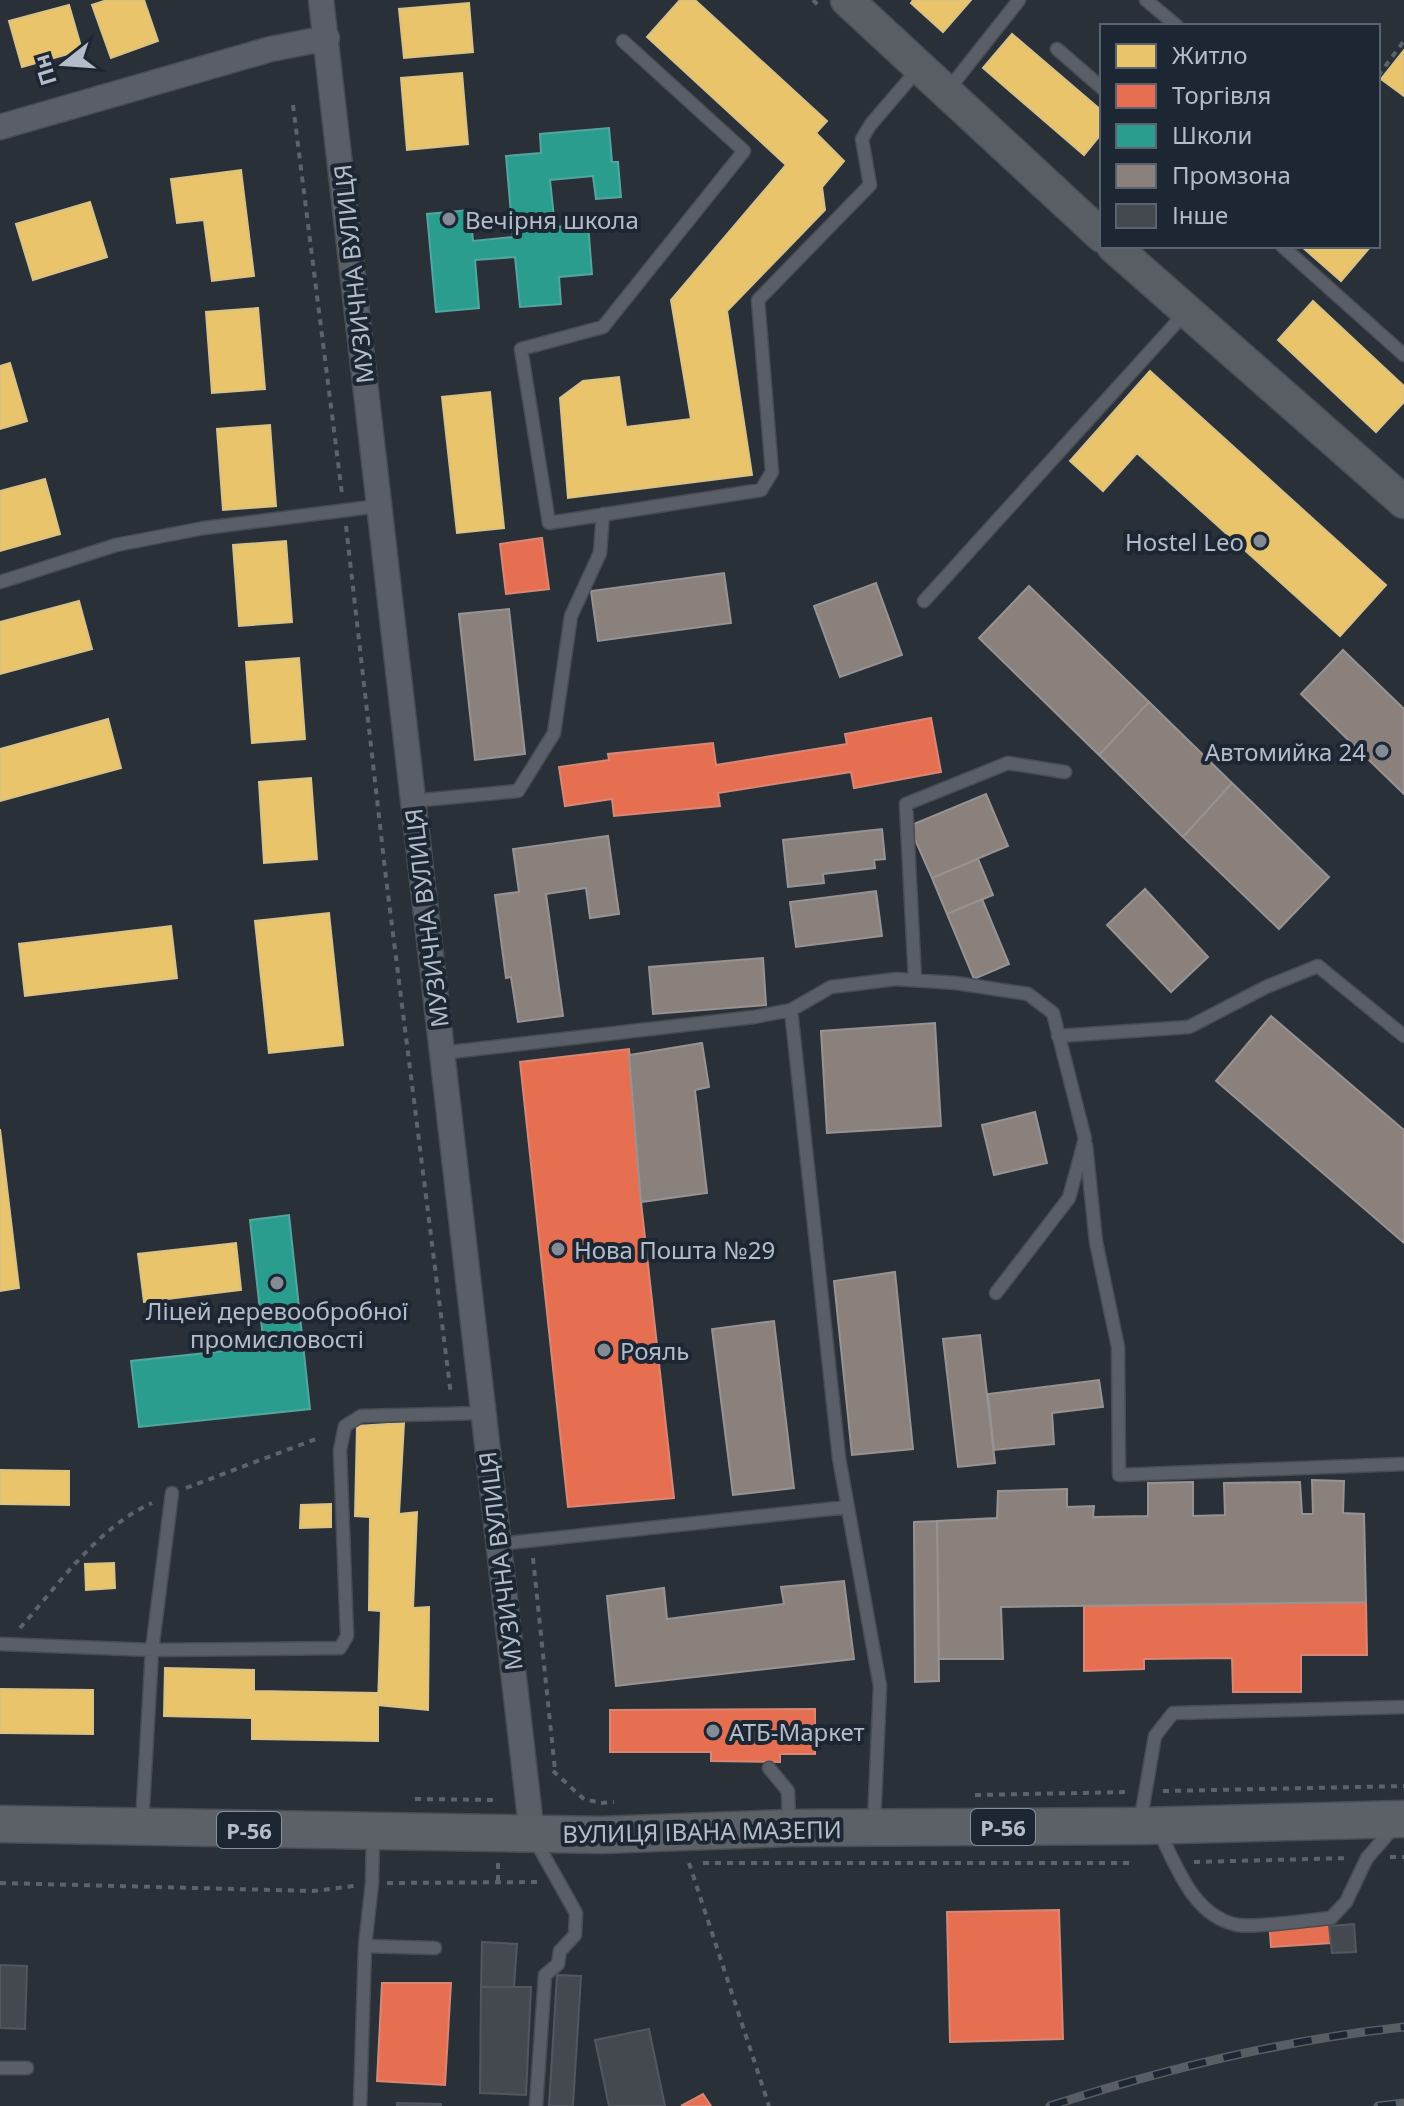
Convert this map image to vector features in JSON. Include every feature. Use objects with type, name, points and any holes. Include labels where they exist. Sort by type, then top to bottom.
[{"type":"main road","points":[[847,0],[1100,234]]},
{"type":"main road","points":[[1115,248],[1404,501]]},
{"type":"main road","name":"ВУЛИЦЯ ІВАНА МАЗЕПИ","points":[[0,1824],[601,1835],[789,1828],[1148,1826],[1403,1808]]},
{"type":"street","name":"МУЗИЧНА ВУЛИЦЯ","points":[[321,0],[532,1835]]},
{"type":"street","points":[[0,127],[271,49],[327,38]]},
{"type":"lane","points":[[945,93],[1019,0]]},
{"type":"lane","points":[[1146,0],[1175,24]]},
{"type":"lane","points":[[623,41],[744,151],[603,327],[521,349],[549,523],[761,490],[772,472],[758,300],[870,185],[862,139],[919,68]]},
{"type":"lane","points":[[1057,49],[1100,86]]},
{"type":"lane","points":[[1284,248],[1404,355]]},
{"type":"lane","points":[[924,601],[1186,312]]},
{"type":"lane","points":[[0,582],[116,545],[204,528],[379,506]]},
{"type":"lane","points":[[412,801],[518,791],[554,733],[571,616],[600,553],[603,514]]},
{"type":"lane","points":[[915,980],[906,804],[1008,763],[1065,772]]},
{"type":"lane","points":[[1058,1036],[1189,1027],[1266,987],[1318,966],[1404,1036]]},
{"type":"lane","points":[[442,1053],[791,1010],[831,987],[896,979],[956,983],[1028,994],[1053,1013],[1085,1139],[1096,1242],[1118,1347],[1119,1475],[1404,1464]]},
{"type":"lane","points":[[791,1010],[839,1458],[880,1686],[874,1827]]},
{"type":"lane","points":[[996,1293],[1069,1198],[1085,1139]]},
{"type":"lane","points":[[0,1644],[152,1650],[340,1648],[347,1636],[340,1450],[345,1426],[361,1416],[482,1413]]},
{"type":"lane","points":[[142,1827],[152,1650],[172,1493]]},
{"type":"lane","points":[[498,1544],[848,1507]]},
{"type":"lane","points":[[1403,1808],[1367,1858],[1346,1902],[1331,1918],[1240,1925],[1213,1916],[1187,1887],[1148,1826],[1146,1791],[1155,1736],[1173,1713],[1404,1707]]},
{"type":"lane","points":[[769,1768],[788,1791],[789,1828]]},
{"type":"lane","points":[[360,2106],[365,1946],[372,1883],[373,1833]]},
{"type":"lane","points":[[532,1835],[576,1913],[575,1935],[560,1951],[558,1964],[545,1975],[536,2106]]},
{"type":"lane","points":[[365,1946],[435,1948]]},
{"type":"lane","points":[[0,2068],[27,2068]]},
{"type":"path","points":[[1380,73],[1404,41]]},
{"type":"path","points":[[293,105],[454,1413]]},
{"type":"path","points":[[531,1540],[555,1770],[585,1800],[616,1802]]},
{"type":"path","points":[[543,1772],[555,1770]]},
{"type":"path","points":[[971,1795],[1146,1791],[1403,1808]]},
{"type":"path","points":[[601,1803],[601,1813]]},
{"type":"path","points":[[498,1854],[498,1881]]},
{"type":"path","points":[[1190,1862],[1404,1857]]},
{"type":"path","points":[[769,2106],[689,1863],[1129,1863]]},
{"type":"path","points":[[0,1883],[313,1891],[372,1883],[540,1882],[556,1875]]},
{"type":"building: Житло","points":[[107,0],[144,0],[158,41],[111,58],[92,5]]},
{"type":"building: Житло","points":[[680,0],[695,0],[827,121],[816,133],[844,161],[822,187],[825,210],[727,311],[752,475],[568,498],[560,398],[583,381],[619,377],[626,427],[691,419],[671,300],[786,165],[647,37]]},
{"type":"building: Житло","points":[[913,0],[971,0],[943,32],[911,3]]},
{"type":"building: Житло","points":[[469,3],[473,52],[404,58],[399,9]]},
{"type":"building: Житло","points":[[69,5],[82,50],[22,67],[9,21]]},
{"type":"building: Житло","points":[[1012,34],[1100,109],[1100,135],[1084,155],[983,68]]},
{"type":"building: Житло","points":[[1404,50],[1404,96],[1381,79]]},
{"type":"building: Житло","points":[[462,73],[468,144],[407,150],[401,78]]},
{"type":"building: Житло","points":[[241,170],[254,276],[212,281],[204,220],[177,223],[171,179]]},
{"type":"building: Житло","points":[[90,202],[107,257],[33,280],[16,224]]},
{"type":"building: Житло","points":[[1303,248],[1369,248],[1341,281]]},
{"type":"building: Житло","points":[[1313,301],[1404,386],[1404,402],[1376,432],[1278,340]]},
{"type":"building: Житло","points":[[258,308],[265,389],[212,393],[206,312]]},
{"type":"building: Житло","points":[[10,363],[27,421],[0,429],[0,366]]},
{"type":"building: Житло","points":[[1150,371],[1386,585],[1340,636],[1137,453],[1103,491],[1070,461]]},
{"type":"building: Житло","points":[[490,392],[504,528],[457,533],[442,397]]},
{"type":"building: Житло","points":[[270,425],[276,506],[223,510],[217,429]]},
{"type":"building: Житло","points":[[45,479],[60,534],[0,551],[0,491]]},
{"type":"building: Житло","points":[[286,541],[292,622],[239,626],[233,545]]},
{"type":"building: Житло","points":[[79,601],[92,649],[0,674],[0,622]]},
{"type":"building: Житло","points":[[299,658],[305,739],[252,743],[246,662]]},
{"type":"building: Житло","points":[[108,719],[121,768],[0,801],[0,749]]},
{"type":"building: Житло","points":[[311,778],[317,859],[264,863],[259,782]]},
{"type":"building: Житло","points":[[329,913],[343,1045],[269,1053],[255,921]]},
{"type":"building: Житло","points":[[171,926],[177,978],[25,996],[19,944]]},
{"type":"building: Житло","points":[[0,1129],[19,1288],[0,1291]]},
{"type":"building: Житло","points":[[236,1243],[241,1290],[144,1302],[138,1254]]},
{"type":"building: Житло","points":[[404,1423],[399,1514],[417,1512],[413,1608],[429,1607],[428,1710],[378,1705],[381,1611],[369,1610],[370,1517],[355,1516],[357,1426]]},
{"type":"building: Житло","points":[[0,1470],[69,1471],[69,1505],[0,1504]]},
{"type":"building: Житло","points":[[331,1504],[331,1527],[300,1528],[301,1505]]},
{"type":"building: Житло","points":[[114,1563],[115,1588],[86,1590],[85,1564]]},
{"type":"building: Житло","points":[[165,1668],[254,1670],[254,1691],[378,1693],[378,1741],[252,1739],[252,1718],[164,1716]]},
{"type":"building: Житло","points":[[0,1689],[93,1690],[93,1734],[0,1733]]},
{"type":"building: Торгівля","points":[[542,538],[549,589],[506,594],[500,544]]},
{"type":"building: Торгівля","points":[[931,718],[941,772],[854,788],[851,772],[718,793],[720,806],[614,816],[612,799],[565,806],[559,767],[609,760],[608,754],[713,743],[716,765],[847,744],[845,734]]},
{"type":"building: Торгівля","name":"Рояль","points":[[629,1049],[641,1202],[674,1498],[568,1507],[520,1062]]},
{"type":"building: Торгівля","points":[[1366,1602],[1367,1655],[1301,1655],[1301,1692],[1233,1692],[1232,1658],[1144,1659],[1144,1669],[1084,1671],[1084,1606]]},
{"type":"building: Торгівля","name":"АТБ-Маркет","points":[[815,1709],[815,1754],[780,1754],[780,1762],[711,1761],[711,1752],[610,1752],[610,1710]]},
{"type":"building: Торгівля","points":[[1059,1910],[1063,2039],[950,2042],[947,1912]]},
{"type":"building: Торгівля","points":[[1329,1916],[1331,1943],[1271,1947],[1269,1920]]},
{"type":"building: Торгівля","points":[[382,1983],[451,1983],[445,2085],[377,2081]]},
{"type":"building: Торгівля","points":[[703,2094],[711,2106],[681,2106]]},
{"type":"building: Школи","name":"Вечірня школа","points":[[609,128],[612,162],[618,162],[621,197],[596,199],[593,176],[550,180],[555,227],[588,224],[592,274],[559,277],[561,304],[520,307],[515,257],[475,260],[479,308],[436,312],[427,214],[470,210],[473,241],[513,237],[506,156],[541,153],[540,134]]},
{"type":"building: Школи","name":"Ліцей деревообробної промисловості","points":[[289,1215],[310,1409],[139,1427],[131,1361],[264,1347],[250,1220]]},
{"type":"building: Промзона","points":[[724,573],[731,623],[598,641],[591,591]]},
{"type":"building: Промзона","points":[[876,583],[902,655],[840,677],[814,606]]},
{"type":"building: Промзона","points":[[1029,586],[1149,702],[1099,755],[979,638]]},
{"type":"building: Промзона","points":[[509,609],[525,754],[475,760],[459,614]]},
{"type":"building: Промзона","name":"Автомийка 24","points":[[1343,650],[1404,709],[1404,794],[1301,694]]},
{"type":"building: Промзона","points":[[1149,702],[1232,783],[1183,837],[1099,755]]},
{"type":"building: Промзона","points":[[1232,783],[1329,877],[1279,929],[1183,837]]},
{"type":"building: Промзона","points":[[986,794],[1008,846],[932,878],[909,826]]},
{"type":"building: Промзона","points":[[882,829],[885,859],[874,860],[875,868],[823,874],[824,883],[788,887],[783,840]]},
{"type":"building: Промзона","points":[[608,836],[619,914],[590,918],[586,888],[546,894],[563,1016],[518,1022],[511,977],[506,978],[495,895],[519,892],[513,849]]},
{"type":"building: Промзона","points":[[978,859],[993,895],[947,914],[932,878]]},
{"type":"building: Промзона","points":[[1145,889],[1208,957],[1171,992],[1107,925]]},
{"type":"building: Промзона","points":[[876,891],[882,936],[796,947],[790,902]]},
{"type":"building: Промзона","points":[[982,899],[1009,964],[974,979],[947,914]]},
{"type":"building: Промзона","points":[[763,958],[766,1005],[653,1014],[649,967]]},
{"type":"building: Промзона","points":[[1271,1016],[1404,1130],[1404,1243],[1216,1081]]},
{"type":"building: Промзона","points":[[935,1023],[941,1126],[827,1133],[821,1031]]},
{"type":"building: Промзона","points":[[702,1043],[709,1087],[695,1090],[707,1193],[641,1202],[629,1055]]},
{"type":"building: Промзона","points":[[1035,1112],[1047,1163],[994,1175],[982,1125]]},
{"type":"building: Промзона","points":[[895,1272],[913,1449],[852,1455],[834,1281]]},
{"type":"building: Промзона","points":[[774,1321],[794,1488],[733,1495],[712,1329]]},
{"type":"building: Промзона","points":[[980,1335],[995,1463],[958,1467],[943,1339]]},
{"type":"building: Промзона","points":[[1099,1380],[1103,1407],[1052,1413],[1054,1444],[994,1450],[988,1394]]},
{"type":"building: Промзона","points":[[1312,1480],[1344,1481],[1343,1513],[1364,1514],[1366,1602],[1001,1607],[1003,1659],[939,1659],[937,1521],[997,1518],[998,1491],[1067,1489],[1067,1507],[1094,1506],[1093,1517],[1148,1516],[1148,1483],[1193,1482],[1193,1516],[1225,1515],[1224,1483],[1300,1482],[1302,1514],[1313,1514]]},
{"type":"building: Промзона","points":[[937,1521],[939,1681],[915,1682],[914,1522]]},
{"type":"building: Промзона","points":[[844,1581],[854,1659],[616,1686],[607,1596],[664,1588],[667,1619],[784,1604],[781,1587]]},
{"type":"building: Інше","points":[[1354,1924],[1356,1952],[1332,1953],[1329,1926]]},
{"type":"building: Інше","points":[[482,1942],[517,1944],[514,1987],[481,1987]]},
{"type":"building: Інше","points":[[0,1965],[27,1966],[25,2029],[0,2028]]},
{"type":"building: Інше","points":[[557,1975],[581,1976],[573,2106],[549,2106]]},
{"type":"building: Інше","points":[[481,1987],[531,1987],[526,2095],[480,2093]]},
{"type":"building: Інше","points":[[649,2029],[665,2106],[609,2106],[595,2040]]},
{"type":"building: Інше","points":[[397,2103],[441,2104],[441,2106],[397,2106]]},
{"type":"railway","points":[[1050,2106],[1137,2080],[1269,2048],[1404,2027]]},
{"type":"railway","points":[[1378,2106],[1404,2103]]},
{"type":"place","name":"Вечірня школа","points":[[449,219]]},
{"type":"place","name":"Hostel Leo","points":[[1260,541]]},
{"type":"place","name":"Автомийка 24","points":[[1382,751]]},
{"type":"place","name":"Нова Пошта №29","points":[[558,1249]]},
{"type":"place","name":"Ліцей деревообробної промисловості","points":[[277,1283]]},
{"type":"place","name":"Рояль","points":[[604,1350]]},
{"type":"place","name":"АТБ-Маркет","points":[[713,1731]]}]
